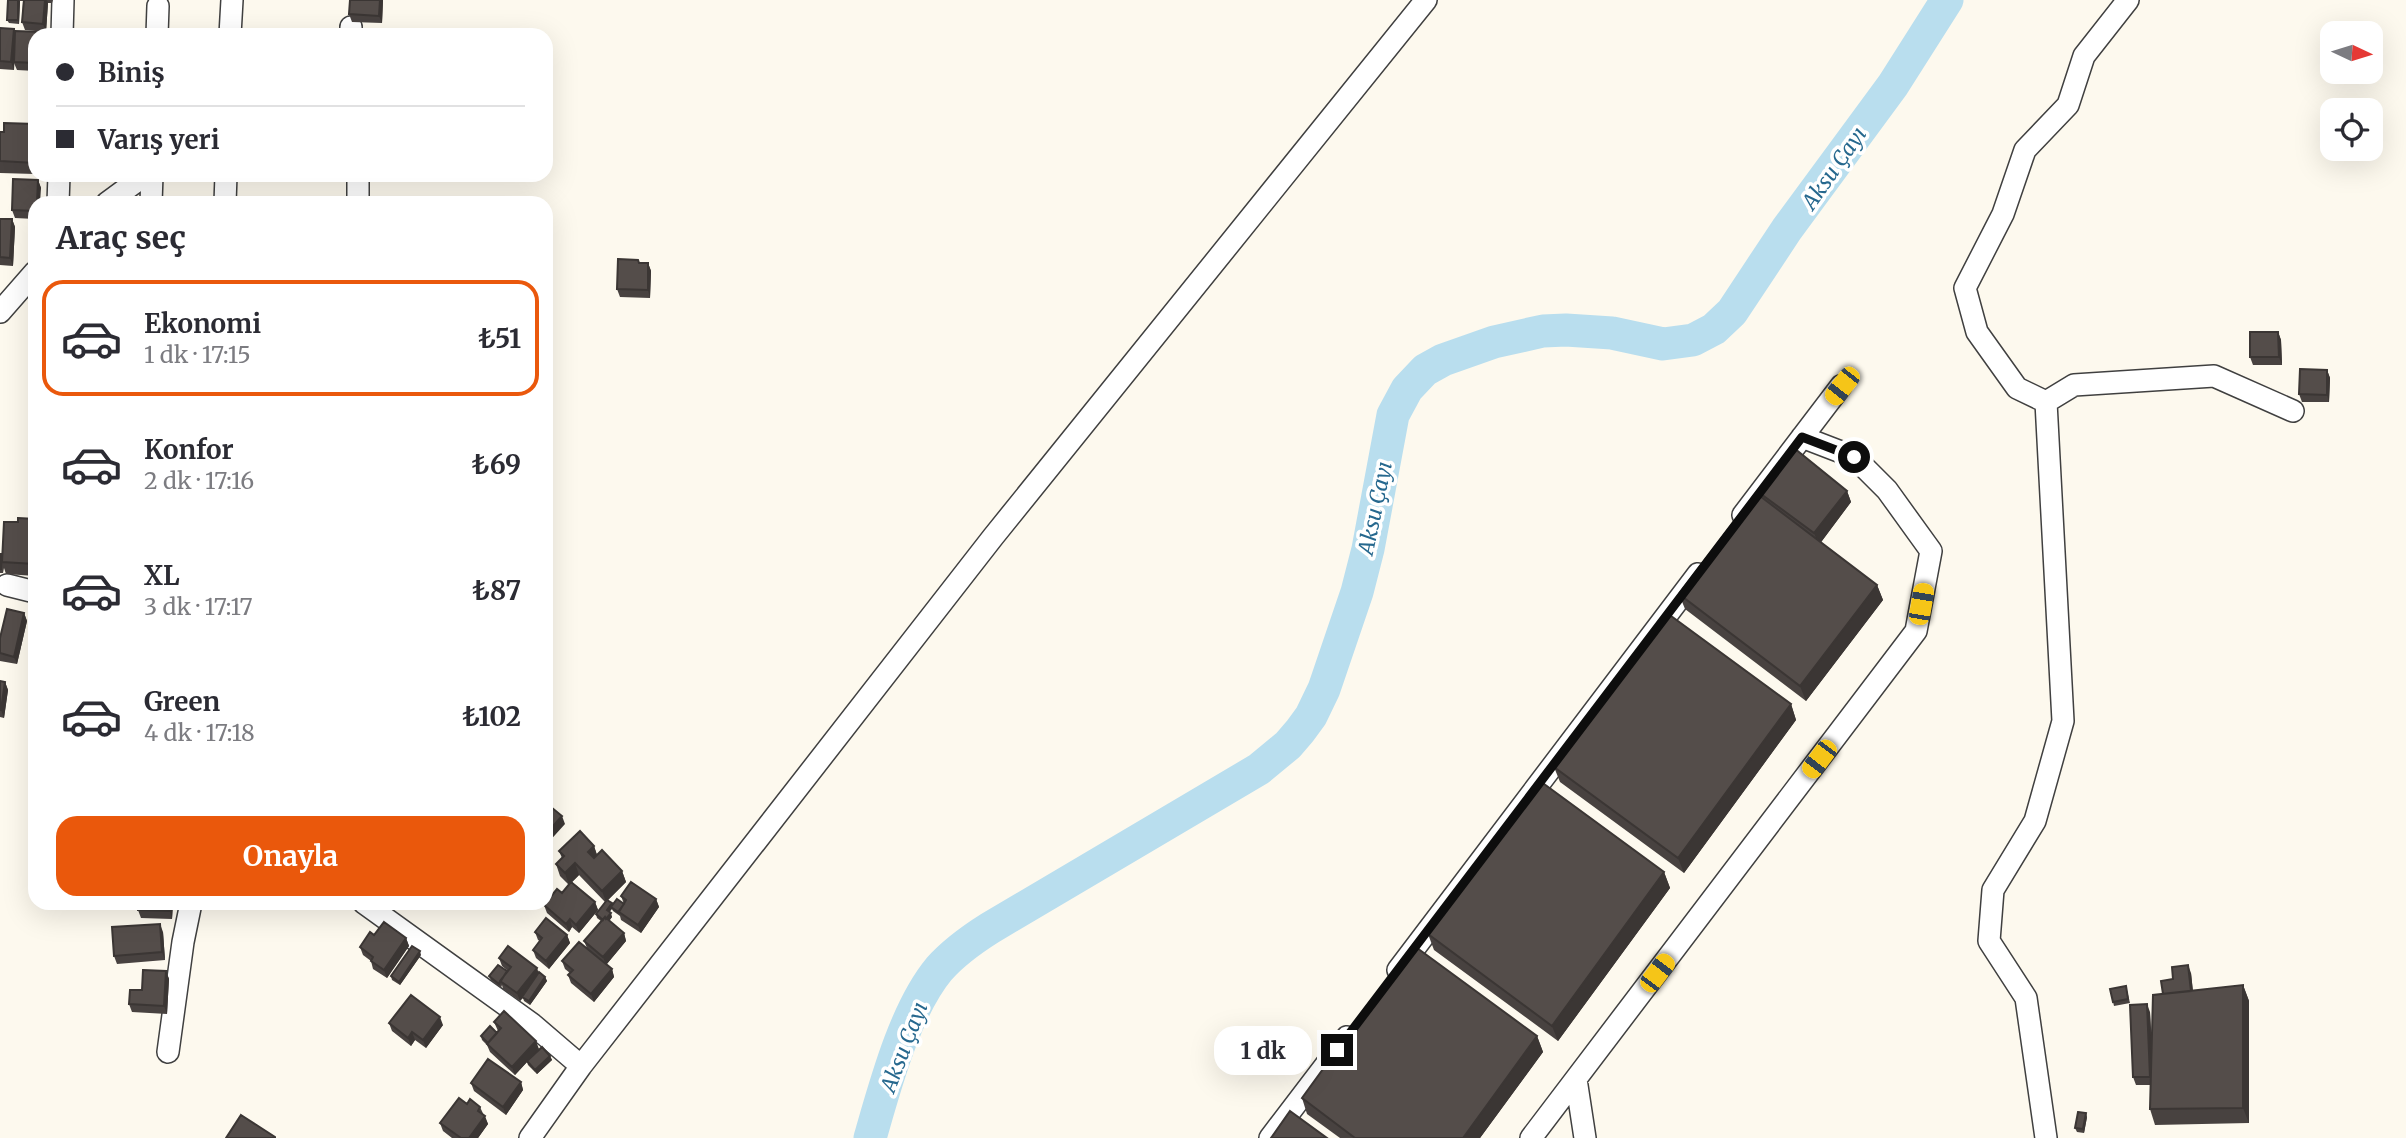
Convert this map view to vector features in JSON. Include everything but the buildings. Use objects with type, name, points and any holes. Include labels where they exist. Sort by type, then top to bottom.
[{"type":"street","points":[[62,28],[63,0]]},
{"type":"street","points":[[230,28],[232,0]]},
{"type":"street","points":[[530,1138],[581,1066],[993,537],[1426,0]]},
{"type":"street","points":[[2046,402],[2017,388],[1978,331],[1965,288],[2003,214],[2025,150],[2068,106],[2084,56],[2128,0]]},
{"type":"street","points":[[157,28],[158,6]]},
{"type":"street","points":[[116,196],[136,182]]},
{"type":"street","points":[[0,312],[28,280]]},
{"type":"street","points":[[2046,402],[2074,385],[2214,376],[2293,411]]},
{"type":"street","points":[[1734,526],[1842,386]]},
{"type":"street","points":[[2046,402],[2063,721],[2035,821],[1993,890],[1989,941],[2026,998],[2046,1138]]},
{"type":"street","points":[[1531,1138],[1916,631],[1931,551],[1887,490],[1854,457],[1802,437]]},
{"type":"street","points":[[1388,982],[1709,559]]},
{"type":"street","points":[[7,585],[28,591]]},
{"type":"street","points":[[168,1052],[190,910]]},
{"type":"street","points":[[374,910],[532,1024],[581,1066]]},
{"type":"street","points":[[1270,1138],[1363,1016]]},
{"type":"street","points":[[1576,1080],[1585,1138]]},
{"type":"waterway","name":"Aksu Çayı","points":[[870,1138],[889,1072],[906,1027],[927,986],[951,957],[990,928],[1259,769],[1288,745],[1311,716],[1324,689],[1357,592],[1368,549],[1393,415],[1407,389],[1425,370],[1443,360],[1494,342],[1543,331],[1612,333],[1663,344],[1693,340],[1714,329],[1732,312],[1787,229],[1893,85],[1947,0]]},
{"type":"route","points":[[1337,1050],[1802,437],[1854,457]]}]
